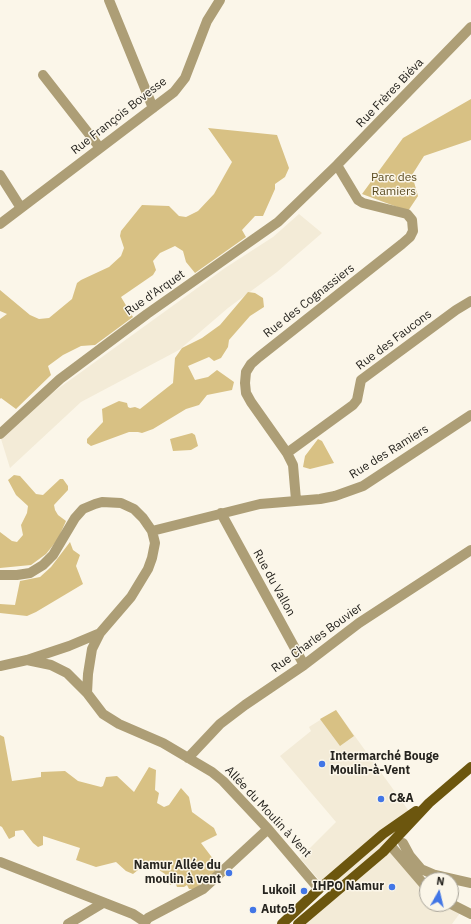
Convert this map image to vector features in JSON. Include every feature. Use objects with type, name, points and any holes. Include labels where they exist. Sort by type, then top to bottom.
[{"type":"main road","points":[[291,916],[299,924],[390,845],[429,803],[471,767]]},
{"type":"main road","points":[[282,924],[319,889],[383,834],[429,803]]},
{"type":"main road","points":[[383,834],[390,845]]},
{"type":"main road","points":[[319,889],[331,896]]},
{"type":"street","points":[[109,0],[153,108]]},
{"type":"street","name":"Rue François Bovesse","points":[[0,224],[174,92],[185,78],[207,21],[220,0]]},
{"type":"street","name":"Rue Frères Biéva","points":[[326,176],[471,27]]},
{"type":"street","points":[[43,75],[100,148]]},
{"type":"street","name":"Rue des Cognassiers","points":[[296,500],[293,465],[287,453],[246,393],[246,372],[250,364],[402,244],[410,237],[413,231],[412,220],[407,214],[363,203],[358,200],[338,165]]},
{"type":"street","points":[[0,175],[21,208]]},
{"type":"street","name":"Rue d'Arquet","points":[[0,434],[60,379],[147,314],[278,222],[326,176]]},
{"type":"street","name":"Rue des Faucons","points":[[287,453],[353,404],[357,400],[361,380],[456,310],[471,301]]},
{"type":"street","name":"Rue des Ramiers","points":[[152,531],[260,504],[335,496],[363,486],[471,415]]},
{"type":"street","points":[[0,575],[30,573],[43,565],[53,555],[82,509],[102,502],[121,503],[134,509],[143,518],[152,531],[155,543],[152,558],[148,570],[131,597],[100,633],[92,649],[88,674],[88,693]]},
{"type":"street","name":"Rue du Vallon","points":[[221,514],[304,665]]},
{"type":"street","name":"Rue Charles Bouvier","points":[[188,758],[220,724],[245,705],[304,665],[359,623],[471,550]]},
{"type":"street","points":[[0,666],[27,660],[69,646],[100,633]]},
{"type":"street","name":"Allée du Moulin à Vent","points":[[27,660],[51,665],[67,673],[88,693],[102,714],[120,724],[163,743],[212,772],[223,781],[268,829],[319,889]]},
{"type":"street","points":[[0,862],[133,914],[144,923],[148,918],[203,889],[268,829]]},
{"type":"street","points":[[403,843],[410,856],[421,869],[435,875],[471,882]]},
{"type":"street","points":[[390,845],[419,879]]},
{"type":"street","points":[[68,924],[103,903]]},
{"type":"street","points":[[459,908],[471,914]]},
{"type":"shaded area","points":[[299,214],[322,233],[277,272],[228,308],[179,350],[81,402],[10,468],[1,439],[30,409],[225,268],[273,237]]},
{"type":"shaded area","points":[[336,710],[411,814],[390,845],[419,879],[419,912],[460,913],[452,924],[299,924],[333,896],[300,858],[336,822],[280,756],[311,731],[309,727]]},
{"type":"green space","name":"Parc des Ramiers","points":[[471,99],[471,140],[424,156],[412,175],[418,196],[408,211],[362,194],[403,138]]},
{"type":"green space","points":[[208,128],[277,135],[289,168],[285,177],[275,184],[275,189],[263,216],[255,216],[242,230],[246,237],[195,273],[186,262],[183,251],[175,246],[160,253],[153,261],[156,270],[153,275],[121,297],[133,317],[95,345],[81,346],[63,355],[48,366],[51,375],[16,409],[1,398],[0,399],[0,319],[7,314],[0,311],[0,290],[30,315],[39,319],[49,318],[72,299],[77,283],[109,267],[121,256],[124,248],[120,236],[121,231],[142,205],[169,206],[179,216],[186,217],[198,211],[214,194],[232,162]]},
{"type":"green space","points":[[248,292],[255,293],[263,298],[264,307],[250,316],[229,340],[228,347],[221,358],[214,361],[209,357],[188,366],[195,380],[208,377],[217,370],[234,382],[232,390],[207,395],[199,405],[186,409],[153,429],[142,433],[129,432],[91,446],[87,443],[87,439],[103,422],[102,409],[119,401],[127,403],[128,407],[130,408],[135,407],[140,409],[173,383],[175,358],[182,348],[202,338],[220,325]]},
{"type":"green space","points":[[192,433],[195,435],[198,446],[191,450],[173,451],[170,439]]},
{"type":"green space","points":[[318,439],[322,441],[334,463],[310,469],[303,467],[305,456]]},
{"type":"green space","points":[[14,475],[20,476],[36,494],[43,495],[60,479],[63,479],[68,486],[68,490],[54,505],[58,515],[66,521],[58,539],[46,554],[31,565],[0,568],[0,532],[12,541],[17,542],[23,535],[21,525],[27,513],[28,506],[16,495],[8,480]]},
{"type":"green space","points":[[70,542],[73,550],[80,555],[76,566],[83,584],[27,616],[0,613],[0,604],[15,605],[20,581],[40,577],[51,567]]},
{"type":"green space","points":[[336,710],[354,736],[340,746],[320,719]]},
{"type":"green space","points":[[0,735],[4,737],[12,781],[41,777],[41,772],[65,771],[78,781],[101,787],[103,786],[106,777],[117,776],[134,792],[149,767],[156,770],[155,790],[159,793],[157,803],[164,807],[169,805],[181,788],[189,797],[192,812],[214,828],[217,835],[201,843],[220,868],[195,889],[189,889],[187,885],[184,887],[177,887],[175,882],[170,885],[165,874],[153,866],[143,866],[133,874],[126,871],[116,862],[96,867],[76,860],[80,848],[43,836],[43,845],[38,847],[23,830],[15,831],[15,836],[9,839],[0,826]]},
{"type":"place","name":"Intermarché Bouge Moulin-à-Vent","points":[[322,764]]},
{"type":"place","name":"C&A","points":[[381,799]]},
{"type":"place","name":"Namur Allée du moulin à vent","points":[[229,873]]},
{"type":"place","name":"IHPO Namur","points":[[392,887]]},
{"type":"place","name":"Lukoil","points":[[304,891]]},
{"type":"place","name":"Auto5","points":[[253,910]]}]
